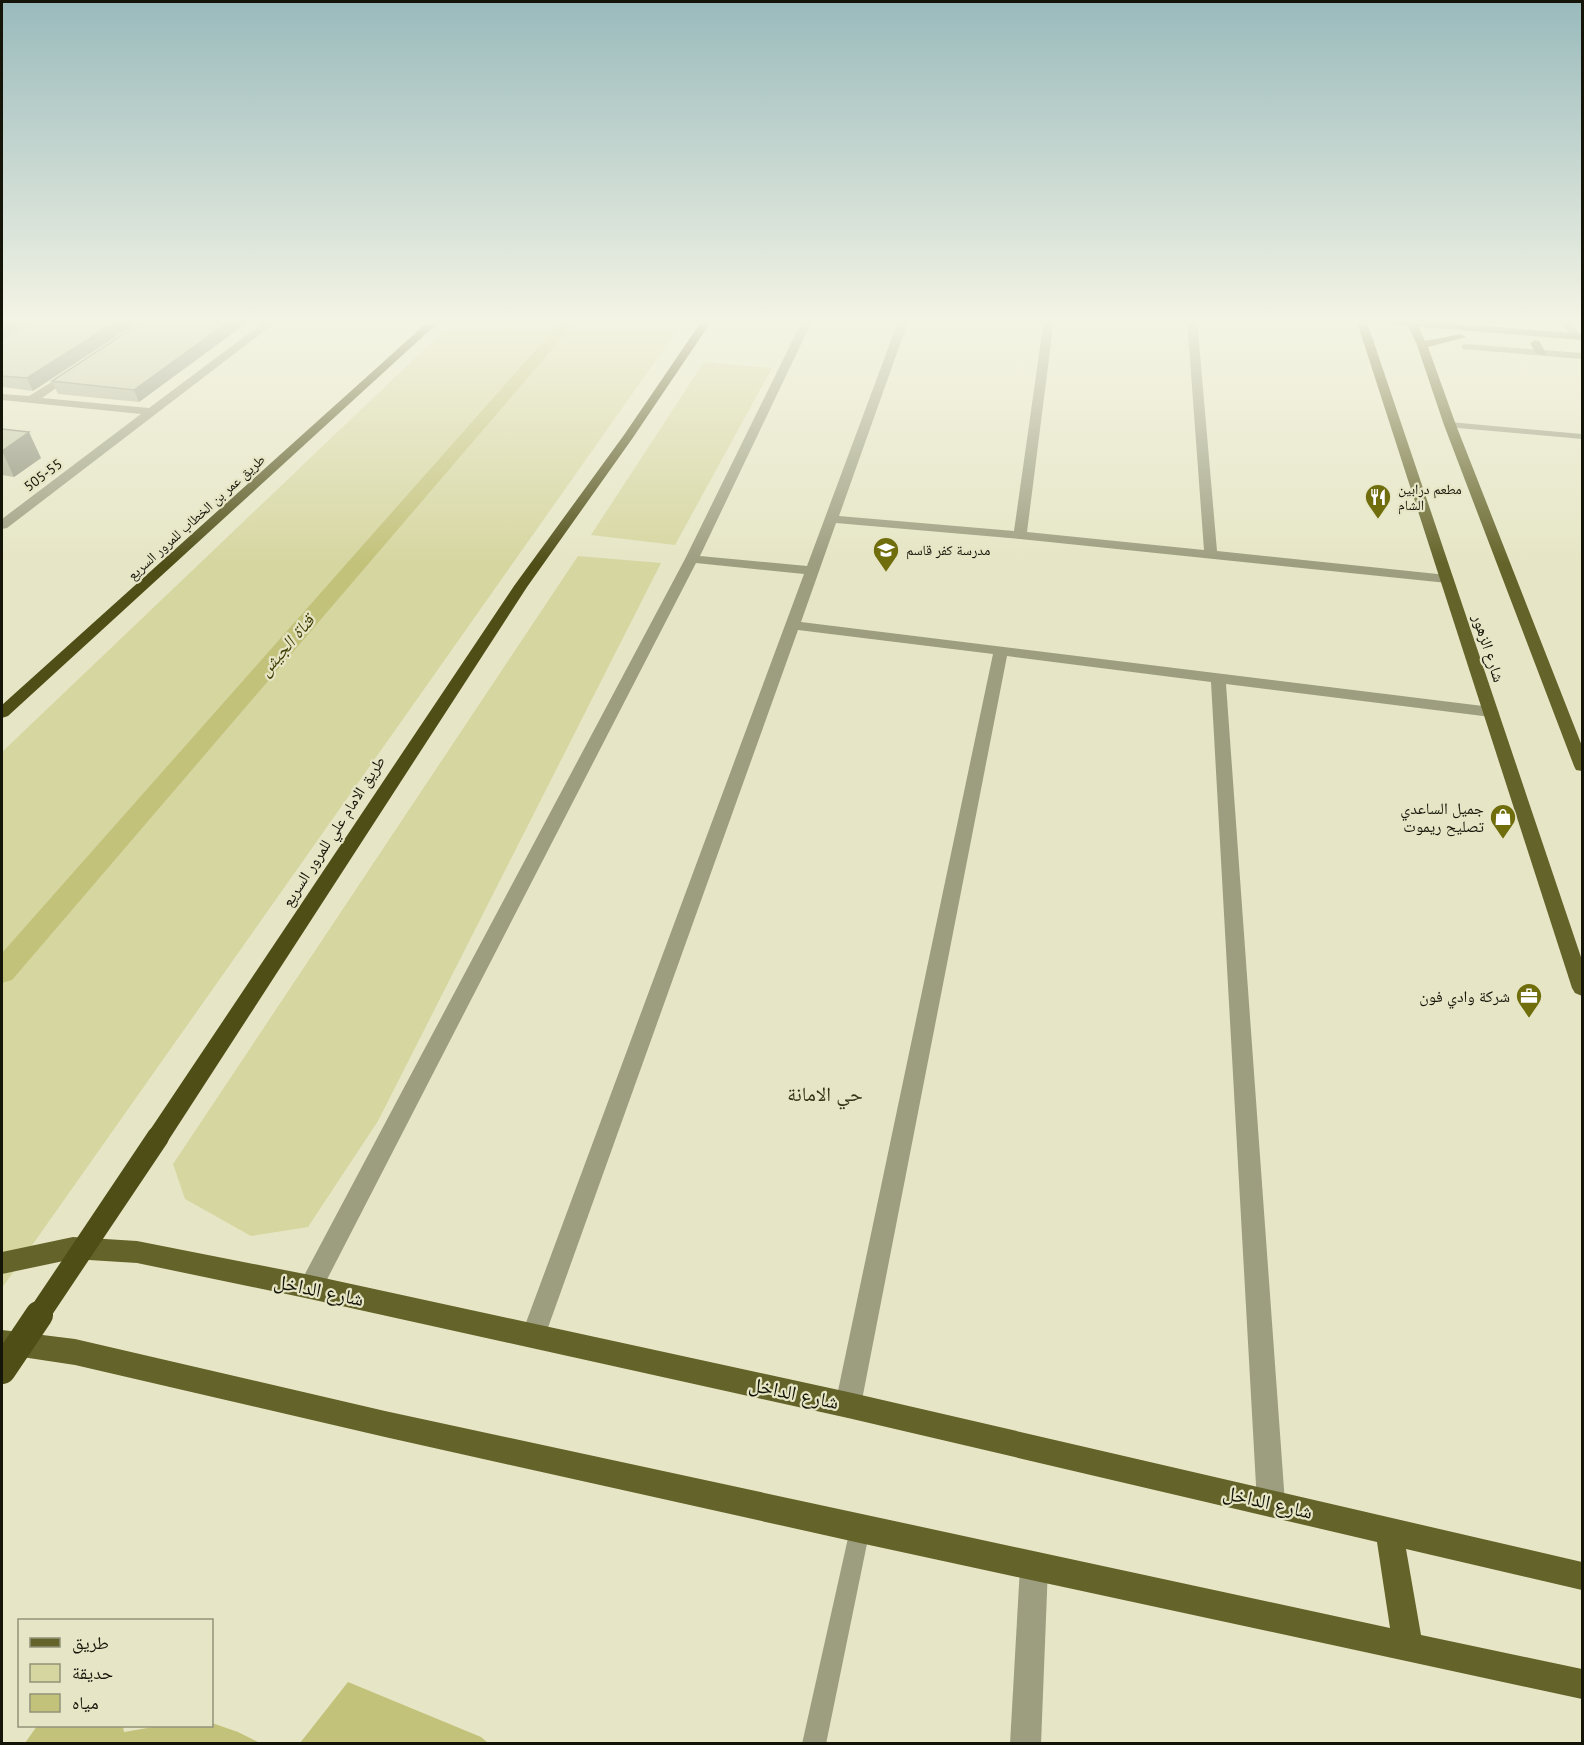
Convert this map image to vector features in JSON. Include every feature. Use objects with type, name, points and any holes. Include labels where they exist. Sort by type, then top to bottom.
[{"type":"highway","name":"طريق عمر بن الخطاب للمرور السريع","points":[[2,713],[194,542],[348,400]]},
{"type":"highway","name":"طريق الامام علي للمرور السريع","points":[[2,1370],[521,586],[653,400]]},
{"type":"main road","name":"شارع الزهور","points":[[1388,400],[1582,988]]},
{"type":"main road","points":[[1441,400],[1582,766]]},
{"type":"main road","name":"شارع الداخل","points":[[2,1263],[73,1248],[137,1252],[310,1287],[848,1405],[1582,1576]]},
{"type":"main road","points":[[2,1342],[75,1352],[860,1529],[1408,1646],[1575,1686]]},
{"type":"main road","points":[[1389,1531],[1408,1646]]},
{"type":"main road","points":[[1539,1566],[1582,1563]]},
{"type":"street","points":[[35,400],[151,412]]},
{"type":"street","name":"505-55","points":[[2,525],[166,400]]},
{"type":"street","points":[[310,1287],[692,560],[769,400]]},
{"type":"street","points":[[533,1336],[875,400]]},
{"type":"street","points":[[1020,535],[1038,400]]},
{"type":"street","points":[[1199,400],[1211,556]]},
{"type":"street","points":[[832,519],[1020,535],[1447,579]]},
{"type":"street","points":[[692,560],[813,571]]},
{"type":"street","points":[[794,625],[1491,712]]},
{"type":"street","points":[[848,1405],[1001,651]]},
{"type":"street","points":[[1218,678],[1271,1503]]},
{"type":"street","points":[[1025,1743],[1034,1567]]},
{"type":"lane","points":[[1450,425],[1582,437]]},
{"type":"lane","points":[[814,1743],[860,1529]]},
{"type":"green space","points":[[371,400],[628,400],[2,1288],[2,752]]},
{"type":"green space","points":[[679,400],[754,400],[675,545],[591,535]]},
{"type":"green space","points":[[578,556],[661,563],[378,1121],[308,1227],[251,1236],[185,1199],[173,1164]]},
{"type":"water","points":[[348,1682],[481,1737],[488,1743],[300,1743]]},
{"type":"water","points":[[213,1723],[260,1743],[25,1743],[36,1727],[123,1727],[124,1732],[153,1727],[213,1727]]},
{"type":"building","points":[[2,429],[29,432],[2,451]]},
{"type":"waterway","name":"قناة الجيش","points":[[2,972],[500,400]]},
{"type":"place","name":"مطعم درابين الشام","points":[[1378,520]]},
{"type":"place","name":"مدرسة كفر قاسم","points":[[886,573]]},
{"type":"place","name":"جميل الساعدي تصليح ريموت","points":[[1503,840]]},
{"type":"place","name":"شركة وادي فون","points":[[1529,1019]]},
{"type":"district","name":"حي الامانة","points":[[825,1094]]}]
